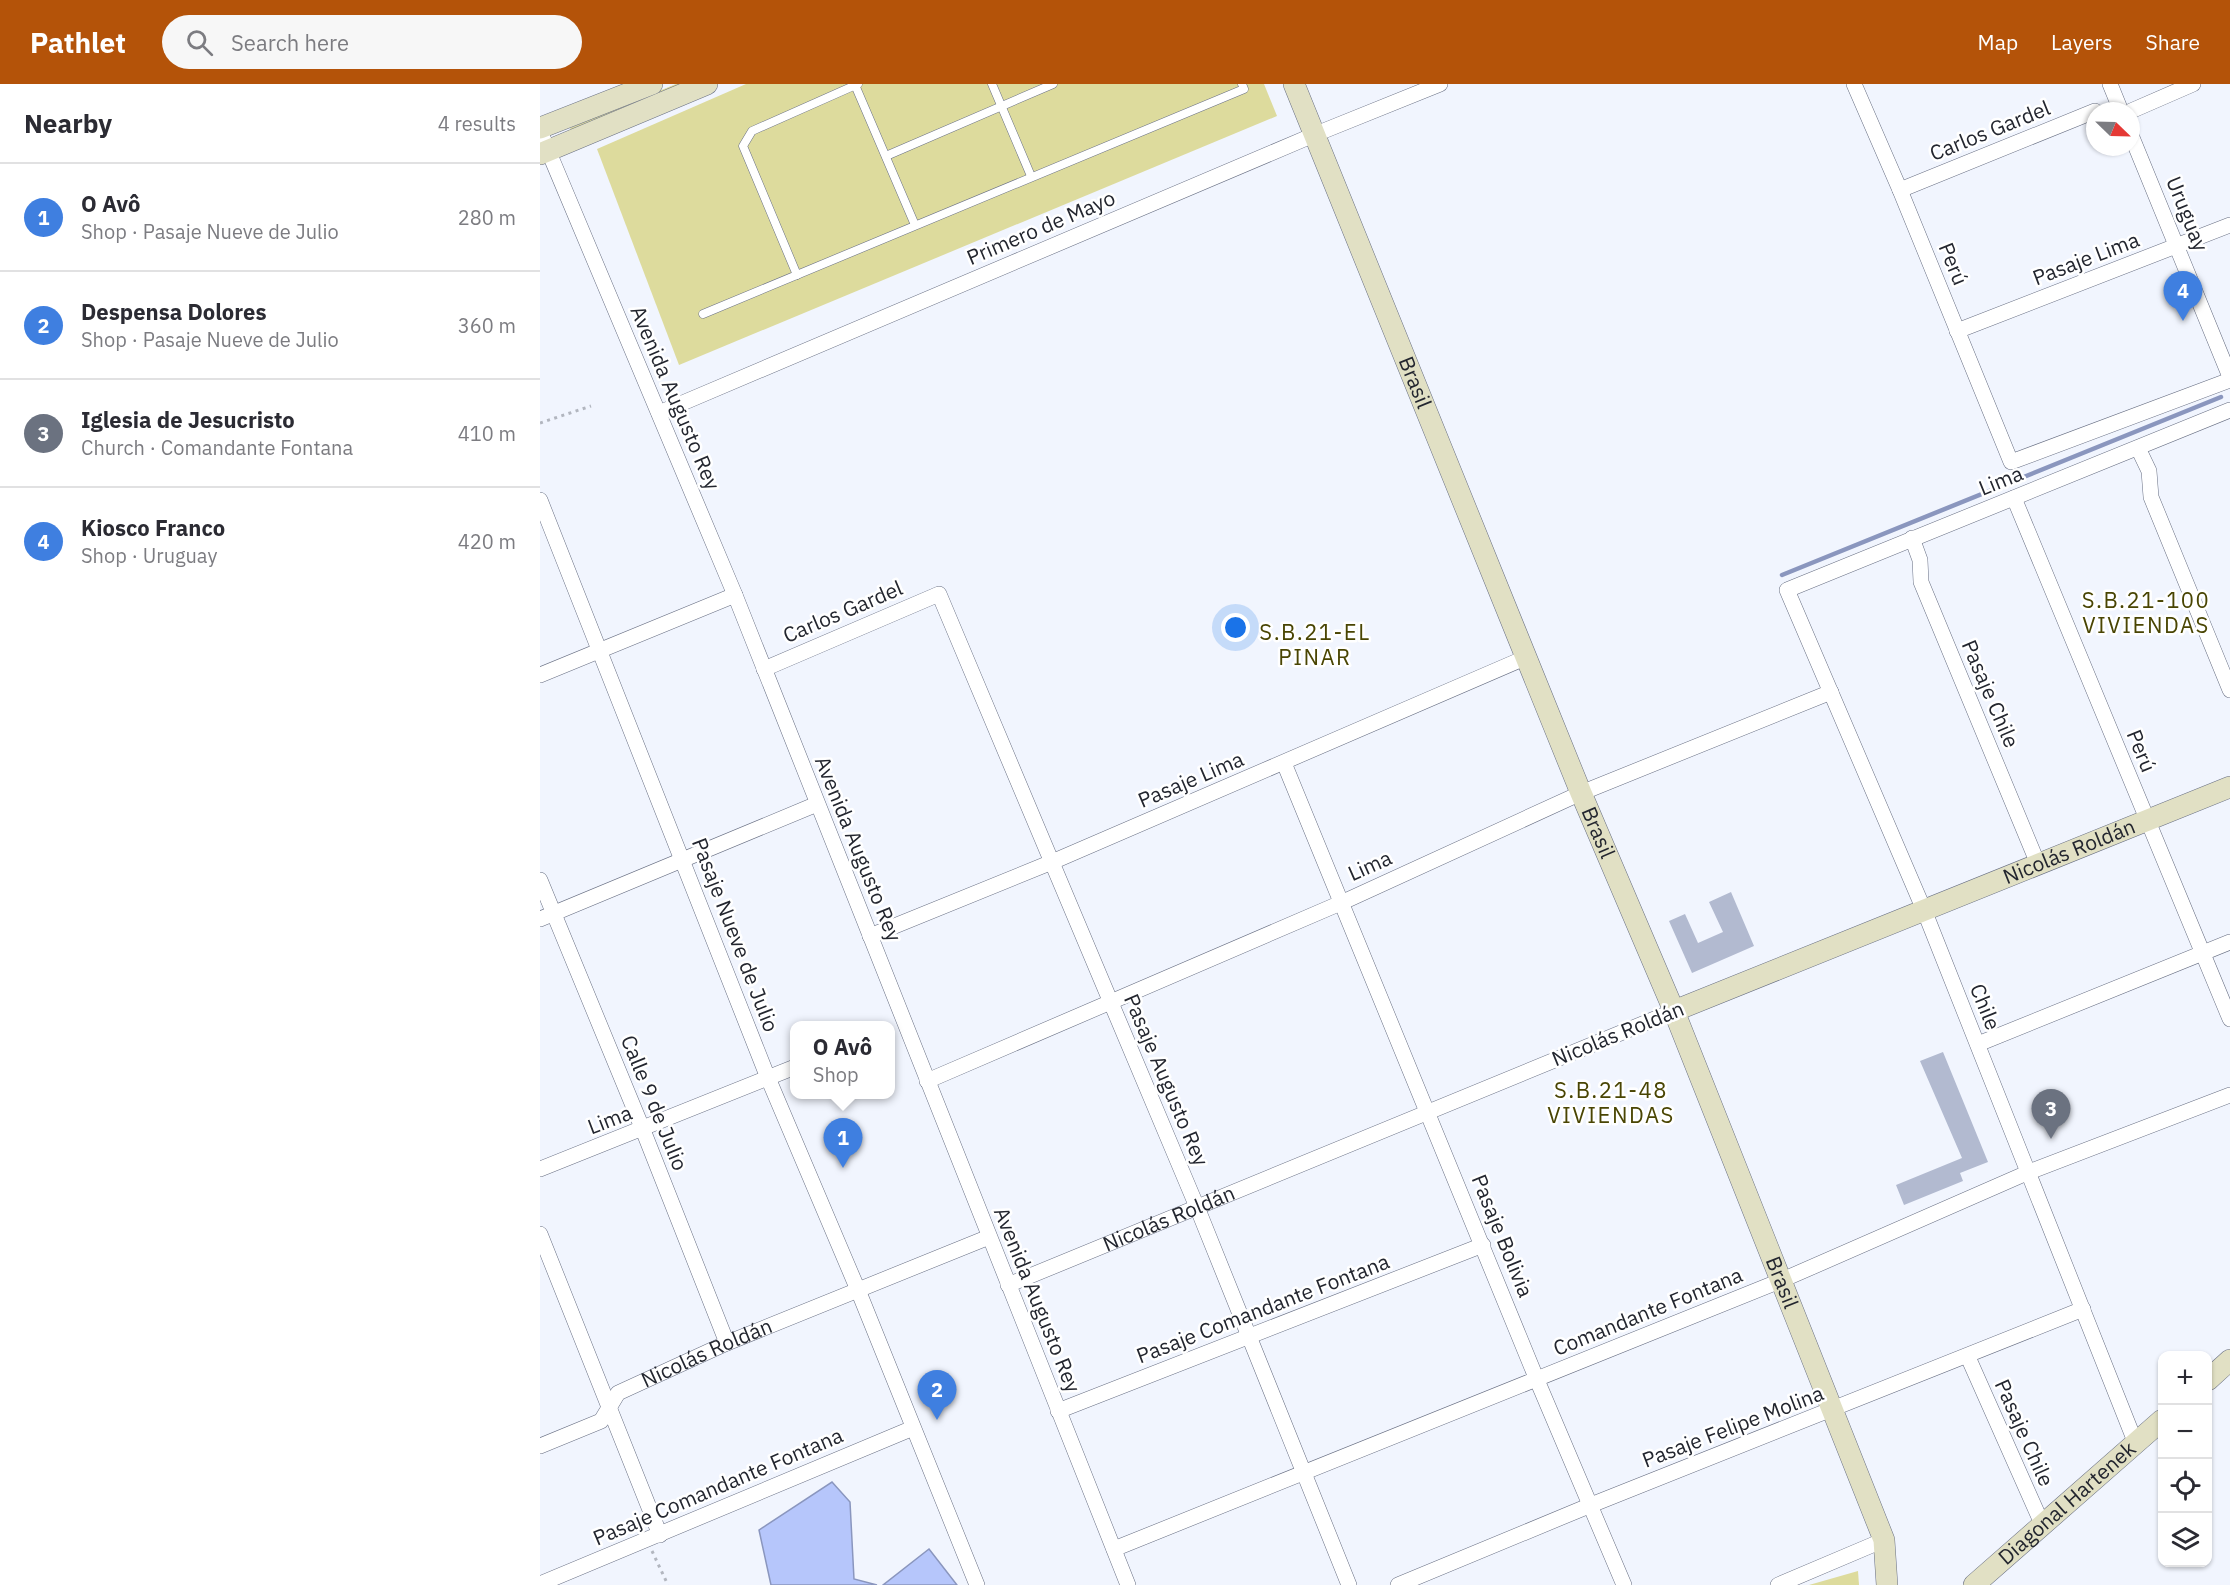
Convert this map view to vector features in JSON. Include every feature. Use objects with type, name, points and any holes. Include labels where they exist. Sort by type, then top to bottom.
[{"type":"street","points":[[540,129],[652,84]]},
{"type":"street","points":[[544,153],[707,84]]},
{"type":"street","name":"Brasil","points":[[1294,84],[1581,793],[1674,1011],[1833,1410],[1884,1540],[1887,1585]]},
{"type":"street","name":"Primero de Mayo","points":[[659,413],[1316,134],[1440,84]]},
{"type":"street","name":"Perú","points":[[1854,84],[1900,190],[2011,462]]},
{"type":"street","points":[[2110,84],[2117,102]]},
{"type":"street","points":[[2140,107],[2193,84]]},
{"type":"street","name":"Carlos Gardel","points":[[1900,190],[2086,115]]},
{"type":"street","name":"Avenida Augusto Rey","points":[[540,129],[544,153],[659,413],[735,595],[870,936],[897,1025],[927,1081],[1128,1585]]},
{"type":"street","name":"Uruguay","points":[[2140,156],[2230,378]]},
{"type":"street","name":"Pasaje Lima","points":[[1957,331],[2230,225]]},
{"type":"street","name":"Lima","points":[[2011,462],[2230,378]]},
{"type":"street","name":"Lima","points":[[1786,590],[2230,410]]},
{"type":"street","points":[[2138,448],[2149,471],[2151,497],[2230,690]]},
{"type":"street","name":"Perú","points":[[2014,498],[2230,1019]]},
{"type":"street","name":"Pasaje Nueve de Julio","points":[[540,500],[768,1078],[858,1290],[977,1585]]},
{"type":"street","name":"Pasaje Chile","points":[[1912,538],[1920,560],[1921,582],[2038,864]]},
{"type":"street","name":"Chile","points":[[1786,590],[1924,910],[2136,1444]]},
{"type":"street","name":"Carlos Gardel","points":[[764,669],[939,594]]},
{"type":"street","name":"Pasaje Augusto Rey","points":[[939,594],[1197,1207],[1349,1585]]},
{"type":"street","points":[[540,675],[735,595]]},
{"type":"street","name":"Pasaje Lima","points":[[870,936],[1052,862],[1527,657]]},
{"type":"street","name":"Lima","points":[[927,1081],[1343,902],[1581,793],[1831,692]]},
{"type":"street","name":"Pasaje Bolivia","points":[[1284,763],[1343,902],[1537,1380],[1624,1585]]},
{"type":"street","name":"Nicolás Roldán","points":[[1008,1285],[1674,1011],[2230,787]]},
{"type":"street","points":[[547,916],[817,804]]},
{"type":"street","name":"Calle 9 de Julio","points":[[540,880],[547,916],[643,1130],[727,1343]]},
{"type":"street","points":[[1978,1044],[2230,942]]},
{"type":"street","name":"Lima","points":[[540,1169],[643,1130],[790,1069]]},
{"type":"street","name":"Comandante Fontana","points":[[1114,1549],[1303,1475],[1780,1281],[2029,1172],[2230,1095]]},
{"type":"street","name":"Nicolás Roldán","points":[[540,1446],[601,1421],[618,1392],[727,1343],[989,1238]]},
{"type":"street","points":[[542,1242],[660,1535]]},
{"type":"street","name":"Pasaje Comandante Fontana","points":[[1058,1411],[1483,1245]]},
{"type":"street","name":"Pasaje Felipe Molina","points":[[1398,1585],[1591,1505],[2084,1309]]},
{"type":"street","name":"Pasaje Chile","points":[[1968,1357],[2043,1526]]},
{"type":"street","points":[[2212,1376],[2230,1360]]},
{"type":"street","name":"Diagonal Hartenek","points":[[1974,1585],[2158,1424]]},
{"type":"street","name":"Pasaje Comandante Fontana","points":[[540,1584],[912,1428]]},
{"type":"street","points":[[1778,1585],[1884,1540]]},
{"type":"lane","points":[[992,84],[1031,176]]},
{"type":"lane","points":[[886,156],[1053,84]]},
{"type":"lane","points":[[703,314],[1244,89],[1242,84]]},
{"type":"lane","points":[[797,275],[743,146],[752,131],[856,85],[915,225]]},
{"type":"path","points":[[540,423],[591,406]]},
{"type":"path","points":[[660,1535],[651,1549],[668,1585]]},
{"type":"shaded area","points":[[676,84],[687,84],[572,132],[570,128]]},
{"type":"shaded area","points":[[746,84],[1264,84],[1277,116],[679,365],[597,149]]},
{"type":"shaded area","points":[[1858,1571],[1859,1585],[1809,1585]]},
{"type":"water","points":[[832,1482],[850,1502],[854,1579],[877,1585],[771,1585],[759,1530]]},
{"type":"water","points":[[929,1549],[957,1585],[883,1585]]},
{"type":"building","points":[[1731,892],[1754,946],[1692,973],[1669,921],[1685,914],[1698,943],[1723,932],[1709,902]]},
{"type":"building","points":[[1943,1052],[1988,1162],[1960,1173],[1963,1181],[1904,1205],[1896,1185],[1962,1158],[1920,1061]]},
{"type":"waterway","points":[[1782,575],[2221,397]]},
{"type":"place","name":"Kiosco Franco","points":[[2183,321]]},
{"type":"place","name":"Iglesia de Jesucristo","points":[[2051,1139]]},
{"type":"place","name":"O Avô","points":[[843,1168]]},
{"type":"place","name":"Despensa Dolores","points":[[937,1420]]},
{"type":"district","name":"S.B.21-100 VIVIENDAS","points":[[2146,612]]},
{"type":"district","name":"S.B.21-EL PINAR","points":[[1315,644]]},
{"type":"district","name":"S.B.21-48 VIVIENDAS","points":[[1611,1102]]}]
